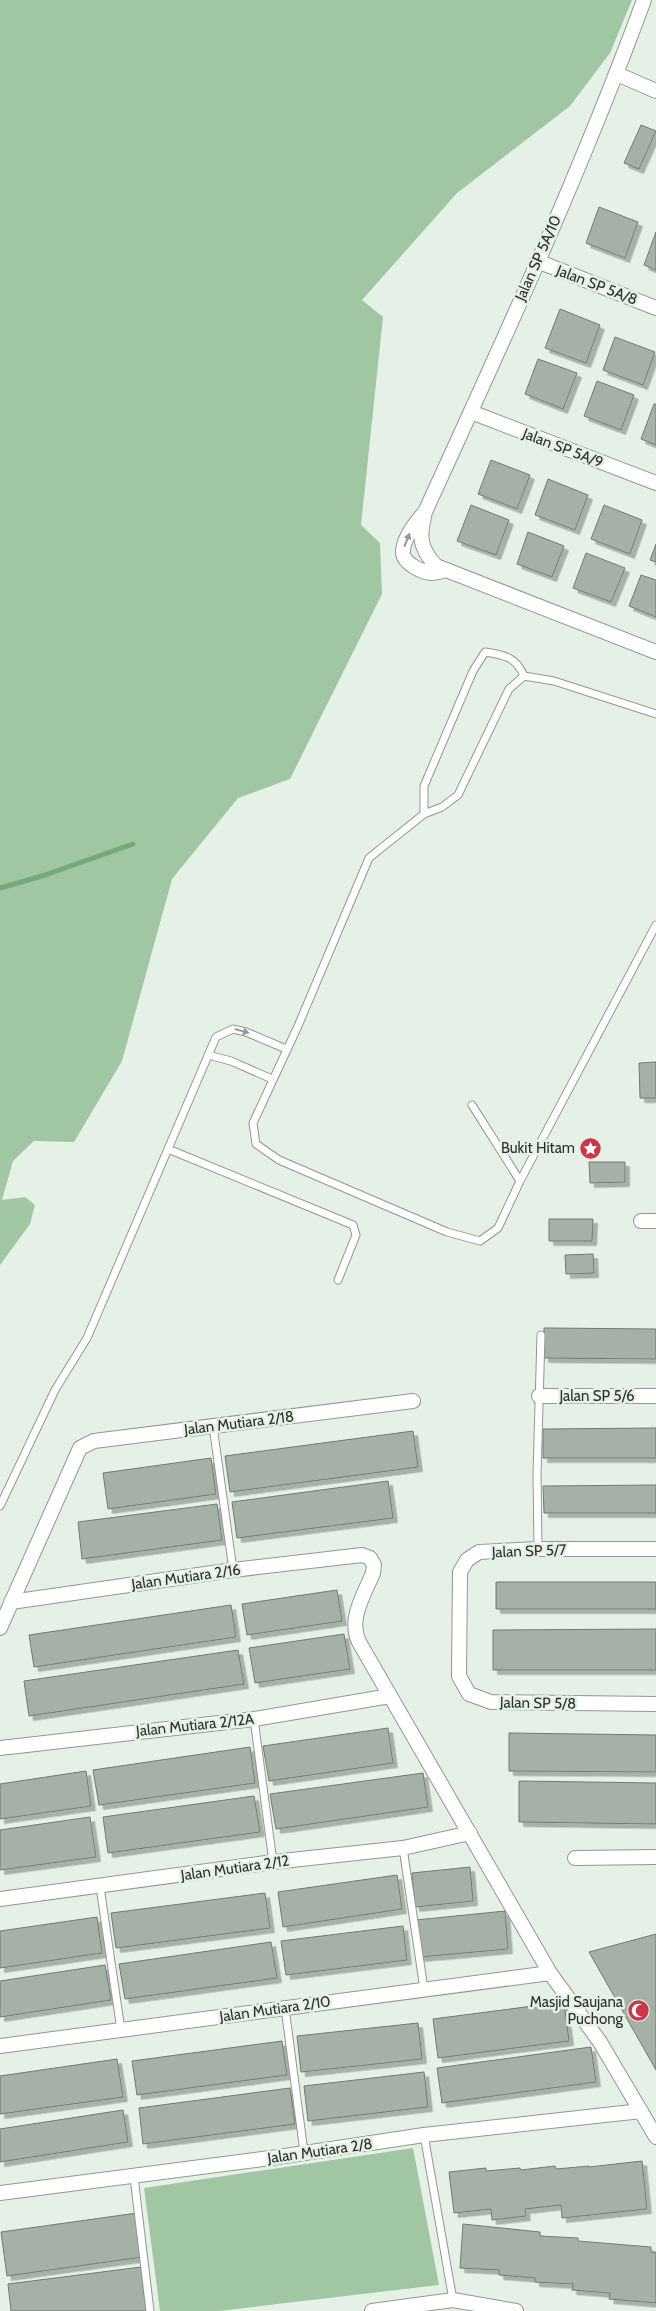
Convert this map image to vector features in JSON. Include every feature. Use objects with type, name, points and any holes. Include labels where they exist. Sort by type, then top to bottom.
[{"type":"street","name":"Jalan SP 5A/10","points":[[424,512],[471,412],[537,261],[617,74],[644,0]]},
{"type":"street","points":[[617,74],[656,92]]},
{"type":"street","name":"Jalan SP 5A/8","points":[[537,261],[656,308]]},
{"type":"street","name":"Jalan SP 5A/9","points":[[471,412],[656,483]]},
{"type":"street","points":[[424,512],[409,536],[403,552],[404,558],[415,567],[432,573],[447,570]]},
{"type":"street","points":[[424,512],[421,544],[425,554],[436,566],[656,652]]},
{"type":"street","points":[[642,1221],[656,1221]]},
{"type":"street","name":"Jalan SP 5/6","points":[[538,1396],[656,1396]]},
{"type":"street","name":"Jalan Mutiara 2/18","points":[[11,1602],[73,1460],[80,1448],[94,1441],[413,1401]]},
{"type":"street","name":"Jalan SP 5/7","points":[[460,1620],[460,1572],[467,1560],[479,1552],[538,1549],[656,1549]]},
{"type":"street","name":"Jalan Mutiara 2/16","points":[[11,1602],[233,1570],[362,1555],[370,1558],[374,1565],[354,1621],[354,1632],[390,1696]]},
{"type":"street","points":[[0,1628],[11,1602]]},
{"type":"street","name":"Jalan SP 5/8","points":[[460,1620],[459,1676],[469,1694],[491,1702],[656,1704]]},
{"type":"street","points":[[390,1696],[550,1972],[600,2042],[656,2137]]},
{"type":"street","name":"Jalan Mutiara 2/12A","points":[[0,1748],[254,1719],[390,1696]]},
{"type":"street","name":"Jalan Mutiara 2/12","points":[[0,1899],[100,1887],[273,1862],[404,1848],[470,1833]]},
{"type":"street","points":[[575,1858],[656,1857]]},
{"type":"street","name":"Jalan Mutiara 2/10","points":[[0,2046],[550,1972]]},
{"type":"street","name":"Jalan Mutiara 2/8","points":[[0,2194],[134,2177],[424,2135],[641,2111]]},
{"type":"street","points":[[372,2311],[453,2300],[516,2311]]},
{"type":"lane","points":[[424,814],[424,786],[473,670],[485,652],[502,655],[519,664],[524,676]]},
{"type":"lane","points":[[524,676],[554,681],[656,714]]},
{"type":"lane","points":[[524,676],[509,689],[458,795],[442,807],[424,814],[370,858],[253,1123],[256,1144],[279,1160],[447,1232],[480,1241],[498,1228],[520,1181],[656,925]]},
{"type":"lane","points":[[0,1506],[55,1390],[87,1338],[216,1037],[233,1029],[246,1032],[286,1049]]},
{"type":"lane","points":[[208,1055],[231,1061],[272,1079]]},
{"type":"lane","points":[[472,1105],[520,1181]]},
{"type":"lane","points":[[168,1149],[353,1225],[356,1235],[338,1280]]},
{"type":"lane","points":[[538,1549],[538,1396],[541,1335]]},
{"type":"lane","points":[[213,1426],[233,1570]]},
{"type":"lane","points":[[254,1719],[273,1862]]},
{"type":"lane","points":[[404,1848],[424,1989]]},
{"type":"lane","points":[[100,1887],[122,2030]]},
{"type":"lane","points":[[284,2008],[304,2152]]},
{"type":"lane","points":[[424,2135],[453,2300]]},
{"type":"lane","points":[[134,2177],[150,2311]]},
{"type":"green space","points":[[0,0],[632,0],[610,53],[570,106],[457,193],[362,300],[383,317],[361,525],[380,543],[382,594],[290,779],[238,798],[172,879],[122,1061],[74,1142],[34,1141],[13,1161],[2,1200],[25,1197],[35,1205],[30,1224],[0,1265]]},
{"type":"green space","points":[[413,2148],[439,2285],[219,2311],[160,2311],[144,2188]]},
{"type":"building","points":[[641,125],[656,131],[639,169],[624,163]]},
{"type":"building","points":[[599,207],[638,222],[625,258],[586,243]]},
{"type":"building","points":[[656,232],[656,270],[644,265]]},
{"type":"building","points":[[560,309],[600,325],[586,363],[545,348]]},
{"type":"building","points":[[615,337],[655,352],[643,385],[603,370]]},
{"type":"building","points":[[538,359],[577,373],[563,409],[525,394]]},
{"type":"building","points":[[597,381],[634,395],[621,430],[584,416]]},
{"type":"building","points":[[654,404],[656,404],[656,445],[641,439]]},
{"type":"building","points":[[491,460],[530,475],[517,509],[478,494]]},
{"type":"building","points":[[548,479],[588,495],[575,530],[535,515]]},
{"type":"building","points":[[471,505],[509,520],[496,555],[457,541]]},
{"type":"building","points":[[604,505],[642,520],[630,554],[591,539]]},
{"type":"building","points":[[528,532],[564,546],[552,577],[517,564]]},
{"type":"building","points":[[656,544],[656,562],[650,560]]},
{"type":"building","points":[[586,553],[625,568],[611,602],[573,588]]},
{"type":"building","points":[[641,575],[656,580],[656,617],[629,606]]},
{"type":"building","points":[[656,1062],[656,1098],[640,1098],[639,1063]]},
{"type":"building","points":[[589,1162],[625,1162],[625,1182],[590,1183]]},
{"type":"building","points":[[549,1219],[593,1219],[592,1241],[549,1241]]},
{"type":"building","points":[[593,1254],[594,1273],[566,1274],[565,1255]]},
{"type":"building","points":[[544,1328],[656,1329],[656,1359],[544,1358]]},
{"type":"building","points":[[656,1428],[656,1458],[543,1458],[543,1429]]},
{"type":"building","points":[[413,1431],[418,1467],[230,1492],[225,1456]]},
{"type":"building","points":[[211,1458],[216,1494],[108,1509],[103,1473]]},
{"type":"building","points":[[388,1481],[393,1518],[237,1538],[232,1502]]},
{"type":"building","points":[[656,1485],[656,1513],[544,1513],[543,1486]]},
{"type":"building","points":[[217,1504],[222,1540],[82,1559],[78,1522]]},
{"type":"building","points":[[496,1582],[656,1582],[656,1609],[496,1609]]},
{"type":"building","points":[[337,1590],[342,1621],[247,1635],[242,1604]]},
{"type":"building","points":[[231,1605],[236,1637],[34,1667],[29,1635]]},
{"type":"building","points":[[656,1629],[656,1670],[493,1670],[493,1630]]},
{"type":"building","points":[[344,1634],[350,1669],[255,1683],[249,1648]]},
{"type":"building","points":[[238,1650],[244,1684],[29,1716],[24,1681]]},
{"type":"building","points":[[388,1728],[393,1763],[269,1781],[263,1746]]},
{"type":"building","points":[[509,1733],[656,1735],[656,1772],[509,1771]]},
{"type":"building","points":[[250,1747],[255,1783],[99,1805],[93,1770]]},
{"type":"building","points":[[86,1771],[91,1806],[0,1819],[0,1784]]},
{"type":"building","points":[[423,1773],[428,1807],[276,1829],[270,1794]]},
{"type":"building","points":[[519,1781],[656,1783],[656,1824],[519,1822]]},
{"type":"building","points":[[254,1796],[260,1832],[108,1853],[103,1817]]},
{"type":"building","points":[[90,1817],[96,1857],[0,1870],[0,1830]]},
{"type":"building","points":[[470,1867],[473,1901],[415,1907],[412,1873]]},
{"type":"building","points":[[397,1875],[402,1909],[283,1927],[278,1892]]},
{"type":"building","points":[[265,1893],[270,1928],[116,1948],[111,1913]]},
{"type":"building","points":[[505,1911],[508,1949],[420,1957],[416,1920]]},
{"type":"building","points":[[97,1917],[102,1953],[0,1968],[0,1931]]},
{"type":"building","points":[[403,1926],[407,1960],[286,1975],[281,1941]]},
{"type":"building","name":"Masjid Saujana Puchong","points":[[656,1934],[656,2070],[589,1952]]},
{"type":"building","points":[[271,1942],[277,1978],[125,1999],[119,1964]]},
{"type":"building","points":[[105,1965],[111,2000],[0,2017],[0,1981]]},
{"type":"building","points":[[564,2002],[569,2041],[438,2058],[433,2019]]},
{"type":"building","points":[[418,2023],[422,2059],[301,2072],[297,2036]]},
{"type":"building","points":[[282,2041],[287,2075],[137,2095],[132,2061]]},
{"type":"building","points":[[591,2047],[596,2082],[442,2103],[437,2068]]},
{"type":"building","points":[[117,2059],[123,2097],[0,2114],[0,2076]]},
{"type":"building","points":[[424,2072],[428,2107],[308,2121],[304,2086]]},
{"type":"building","points":[[290,2088],[295,2124],[143,2144],[139,2108]]},
{"type":"building","points":[[123,2110],[128,2142],[0,2162],[0,2129]]},
{"type":"building","points":[[642,2161],[647,2209],[562,2218],[561,2205],[525,2209],[526,2216],[492,2220],[491,2209],[454,2213],[449,2172],[486,2168],[486,2171],[520,2168],[521,2170],[555,2166],[556,2169]]},
{"type":"building","points":[[137,2213],[143,2257],[7,2276],[1,2232]]},
{"type":"building","points":[[463,2224],[540,2232],[540,2236],[578,2238],[578,2241],[651,2247],[651,2252],[656,2253],[656,2303],[609,2299],[610,2293],[572,2290],[573,2284],[535,2282],[535,2278],[499,2275],[499,2270],[460,2268]]},
{"type":"building","points":[[141,2267],[146,2311],[11,2311],[8,2284]]},
{"type":"waterway","points":[[0,888],[42,876],[133,844]]},
{"type":"place","name":"Bukit Hitam","points":[[591,1148]]},
{"type":"place","name":"Masjid Saujana Puchong","points":[[639,2011]]}]
